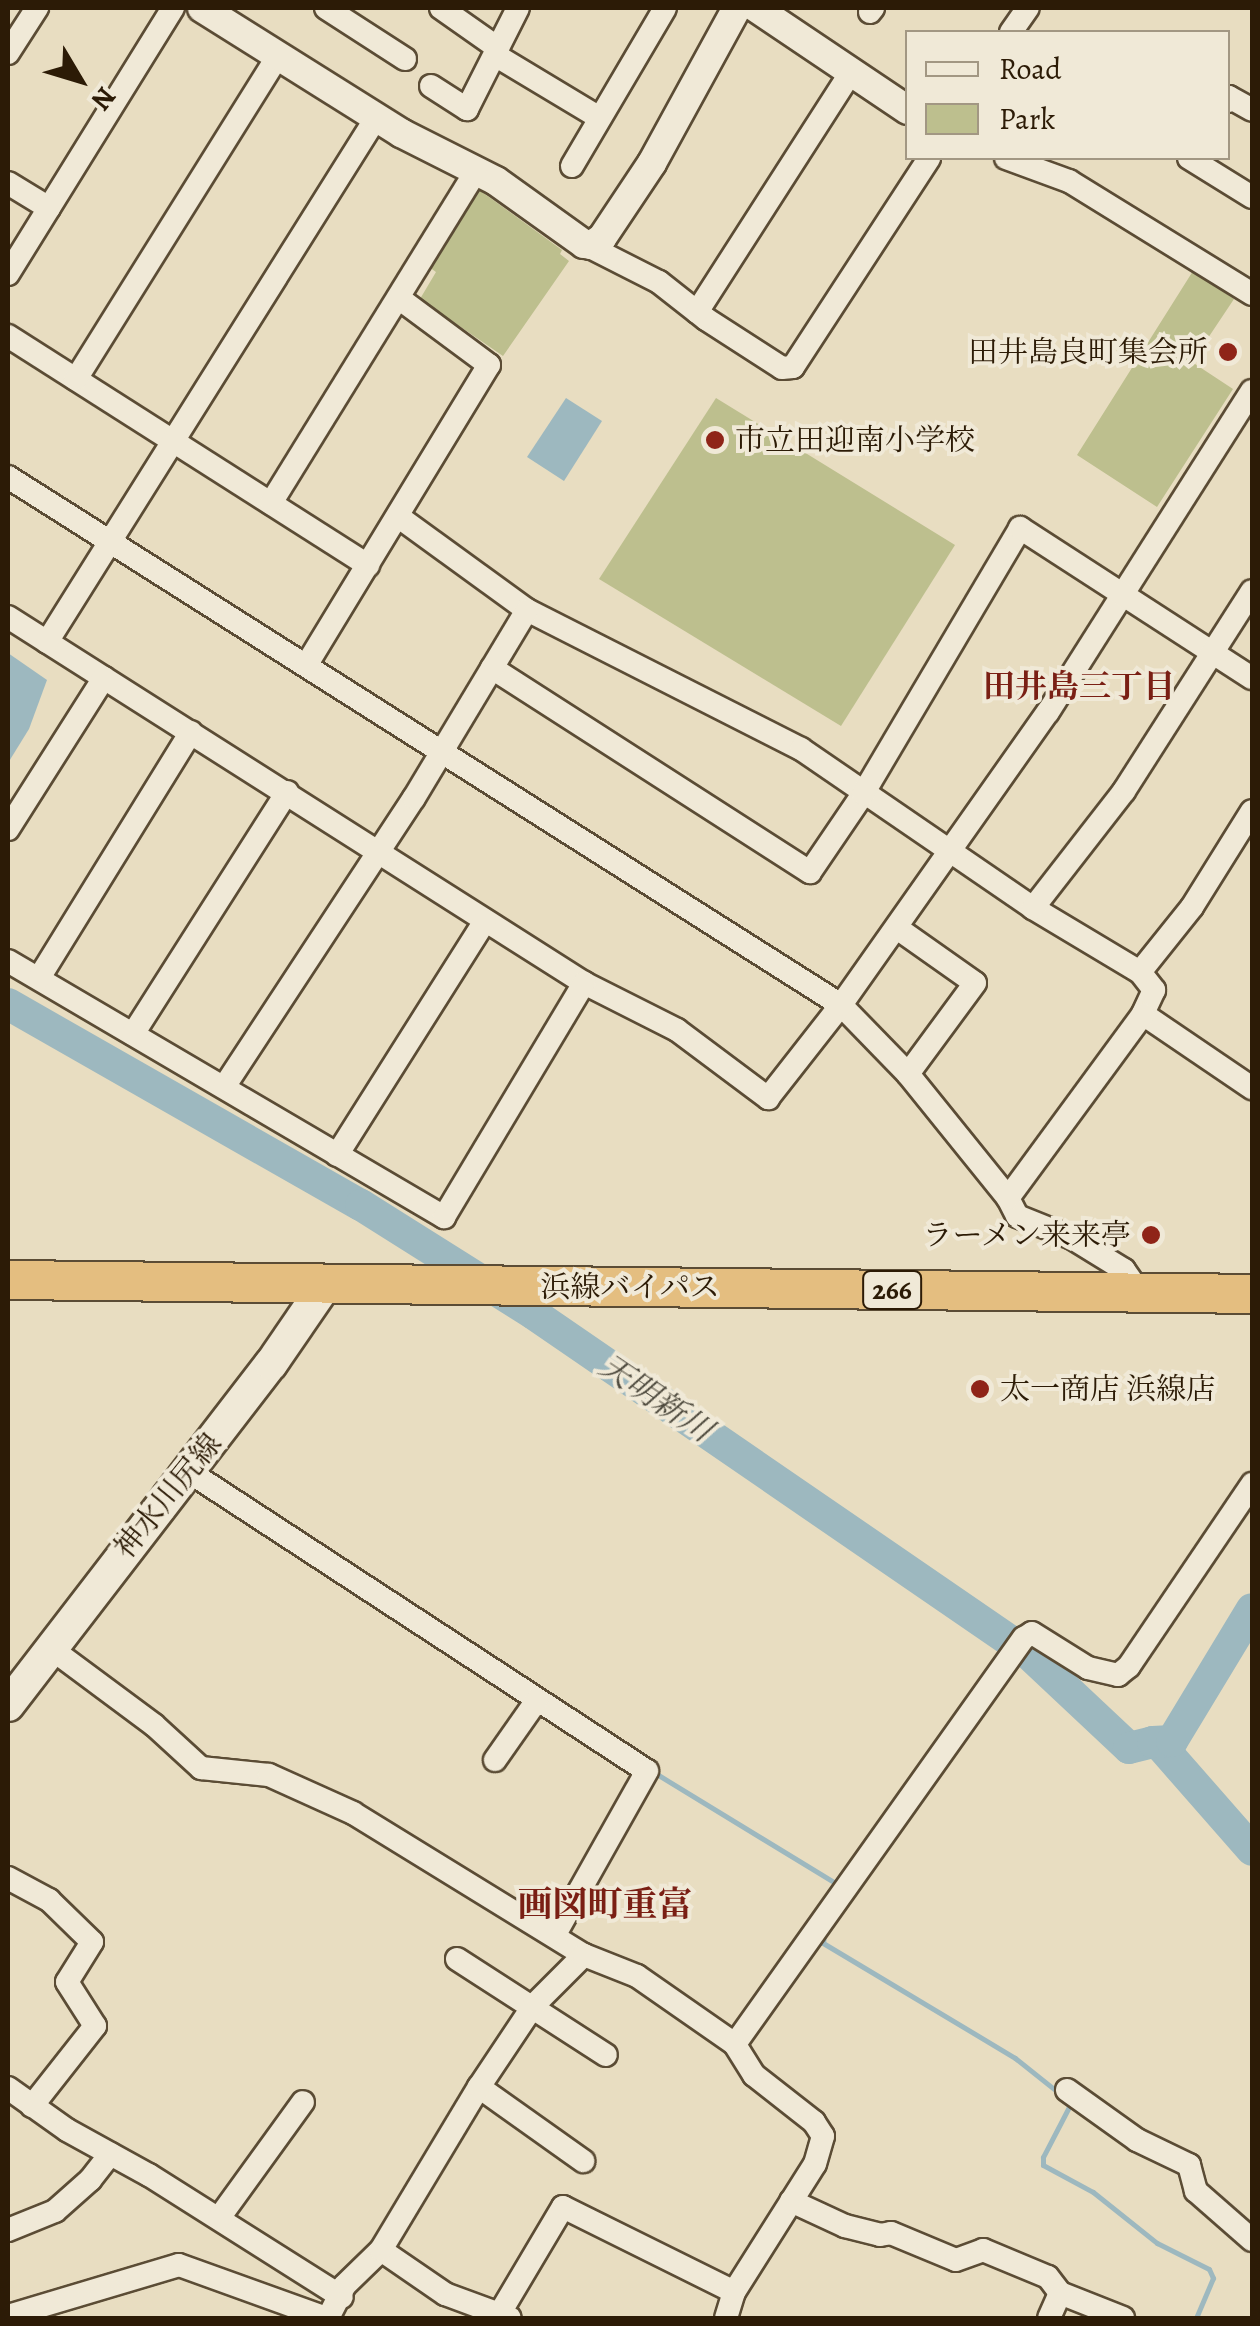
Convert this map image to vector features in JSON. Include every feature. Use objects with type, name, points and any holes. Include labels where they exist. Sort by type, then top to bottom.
[{"type":"highway","name":"浜線バイパス","points":[[8,1280],[1252,1294]]},
{"type":"main road","name":"神水川尻線","points":[[8,1705],[272,1364],[325,1285]]},
{"type":"street","points":[[8,53],[38,8]]},
{"type":"street","points":[[8,274],[173,8]]},
{"type":"street","points":[[202,8],[376,118],[477,170],[584,244],[659,282],[696,312],[782,368],[793,367],[929,160]]},
{"type":"street","points":[[326,8],[405,59]]},
{"type":"street","points":[[441,8],[497,52],[600,118]]},
{"type":"street","points":[[432,86],[468,109],[518,8]]},
{"type":"street","points":[[572,166],[664,8]]},
{"type":"street","points":[[584,244],[602,238],[652,163],[737,8]]},
{"type":"street","points":[[756,8],[905,108]]},
{"type":"street","points":[[1012,30],[1028,8]]},
{"type":"street","points":[[76,379],[278,56]]},
{"type":"street","points":[[696,312],[852,71]]},
{"type":"street","points":[[1230,97],[1252,110]]},
{"type":"street","points":[[47,642],[376,118]]},
{"type":"street","points":[[1019,160],[1050,165],[1252,294]]},
{"type":"street","points":[[1195,160],[1252,198]]},
{"type":"street","points":[[271,503],[477,170]]},
{"type":"street","points":[[8,183],[49,208]]},
{"type":"street","points":[[307,664],[489,365],[400,300]]},
{"type":"street","points":[[8,336],[368,565]]},
{"type":"street","points":[[8,617],[584,983],[676,1030],[768,1098],[842,1005],[1048,712],[1252,391]]},
{"type":"street","points":[[8,477],[842,1005],[908,1074],[1008,1198],[1017,1216],[1072,1238],[1124,1270],[1140,1293]]},
{"type":"street","points":[[399,517],[527,610],[801,749],[1032,908],[1140,972],[1154,990],[1143,1014],[1008,1198]]},
{"type":"street","points":[[492,668],[810,872],[863,794],[1020,528],[1252,678]]},
{"type":"street","points":[[1032,908],[1124,791],[1252,591]]},
{"type":"street","points":[[224,1087],[441,752],[527,610]]},
{"type":"street","points":[[8,829],[104,678]]},
{"type":"street","points":[[38,978],[192,732]]},
{"type":"street","points":[[134,1034],[286,792]]},
{"type":"street","points":[[1140,972],[1192,906],[1252,811]]},
{"type":"street","points":[[337,1156],[484,920]]},
{"type":"street","points":[[896,928],[975,983],[908,1074]]},
{"type":"street","points":[[8,961],[444,1217],[584,983]]},
{"type":"street","points":[[1143,1014],[1252,1088]]},
{"type":"street","points":[[188,1472],[647,1772],[554,1936]]},
{"type":"street","points":[[735,2044],[1018,1646],[1032,1633],[1088,1668],[1118,1675],[1129,1666],[1252,1484]]},
{"type":"street","points":[[50,1647],[154,1725],[201,1768],[270,1775],[353,1813],[584,1955],[636,1976],[735,2044],[754,2076],[814,2122],[823,2136],[815,2164],[734,2292],[726,2318]]},
{"type":"street","points":[[495,1760],[536,1700]]},
{"type":"street","points":[[8,1878],[49,1900],[92,1942],[67,1982],[95,2026],[32,2106]]},
{"type":"street","points":[[8,2316],[179,2265],[327,2318],[342,2297],[344,2286],[381,2250],[479,2087],[533,2006],[584,1955]]},
{"type":"street","points":[[456,1958],[606,2055]]},
{"type":"street","points":[[479,2087],[583,2161]]},
{"type":"street","points":[[8,2088],[342,2297]]},
{"type":"street","points":[[1067,2090],[1137,2140],[1190,2166],[1196,2191],[1252,2240]]},
{"type":"street","points":[[218,2218],[303,2102]]},
{"type":"street","points":[[8,2230],[54,2211],[90,2180],[110,2154]]},
{"type":"street","points":[[791,2201],[845,2226],[880,2236],[891,2233],[956,2260],[983,2250],[1048,2276],[1060,2293],[1122,2318]]},
{"type":"street","points":[[381,2250],[445,2294],[503,2317],[563,2208],[734,2292]]},
{"type":"street","points":[[1049,2318],[1060,2293]]},
{"type":"green space","points":[[478,189],[562,250],[560,254],[569,261],[503,356],[420,299],[436,272],[429,267]]},
{"type":"green space","points":[[1193,271],[1234,299],[1192,362],[1233,389],[1157,507],[1077,455]]},
{"type":"green space","points":[[716,398],[955,545],[841,726],[599,579]]},
{"type":"water","points":[[566,398],[602,421],[564,481],[527,457]]},
{"type":"water","points":[[8,653],[47,680],[29,729],[8,763]]},
{"type":"waterway","name":"天明新川","points":[[8,1004],[361,1205],[534,1314],[1029,1654],[1129,1748],[1153,1742],[1161,1746],[1252,1850]]},
{"type":"waterway","points":[[1153,1742],[1172,1741],[1252,1609]]},
{"type":"waterway","points":[[1019,1662],[1029,1654]]},
{"type":"waterway","points":[[655,1773],[837,1884]]},
{"type":"waterway","points":[[824,1935],[823,1943],[1015,2058],[1059,2093]]},
{"type":"waterway","points":[[1071,2103],[1043,2157],[1043,2165],[1093,2192],[1157,2243],[1209,2269],[1213,2278],[1196,2318]]},
{"type":"place","name":"田井島良町集会所","points":[[1228,352]]},
{"type":"place","name":"市立田迎南小学校","points":[[715,440]]},
{"type":"place","name":"ラーメン来来亭","points":[[1151,1235]]},
{"type":"place","name":"太一商店 浜線店","points":[[980,1389]]},
{"type":"district","name":"田井島三丁目","points":[[1079,686]]},
{"type":"district","name":"画図町重富","points":[[605,1904]]}]
